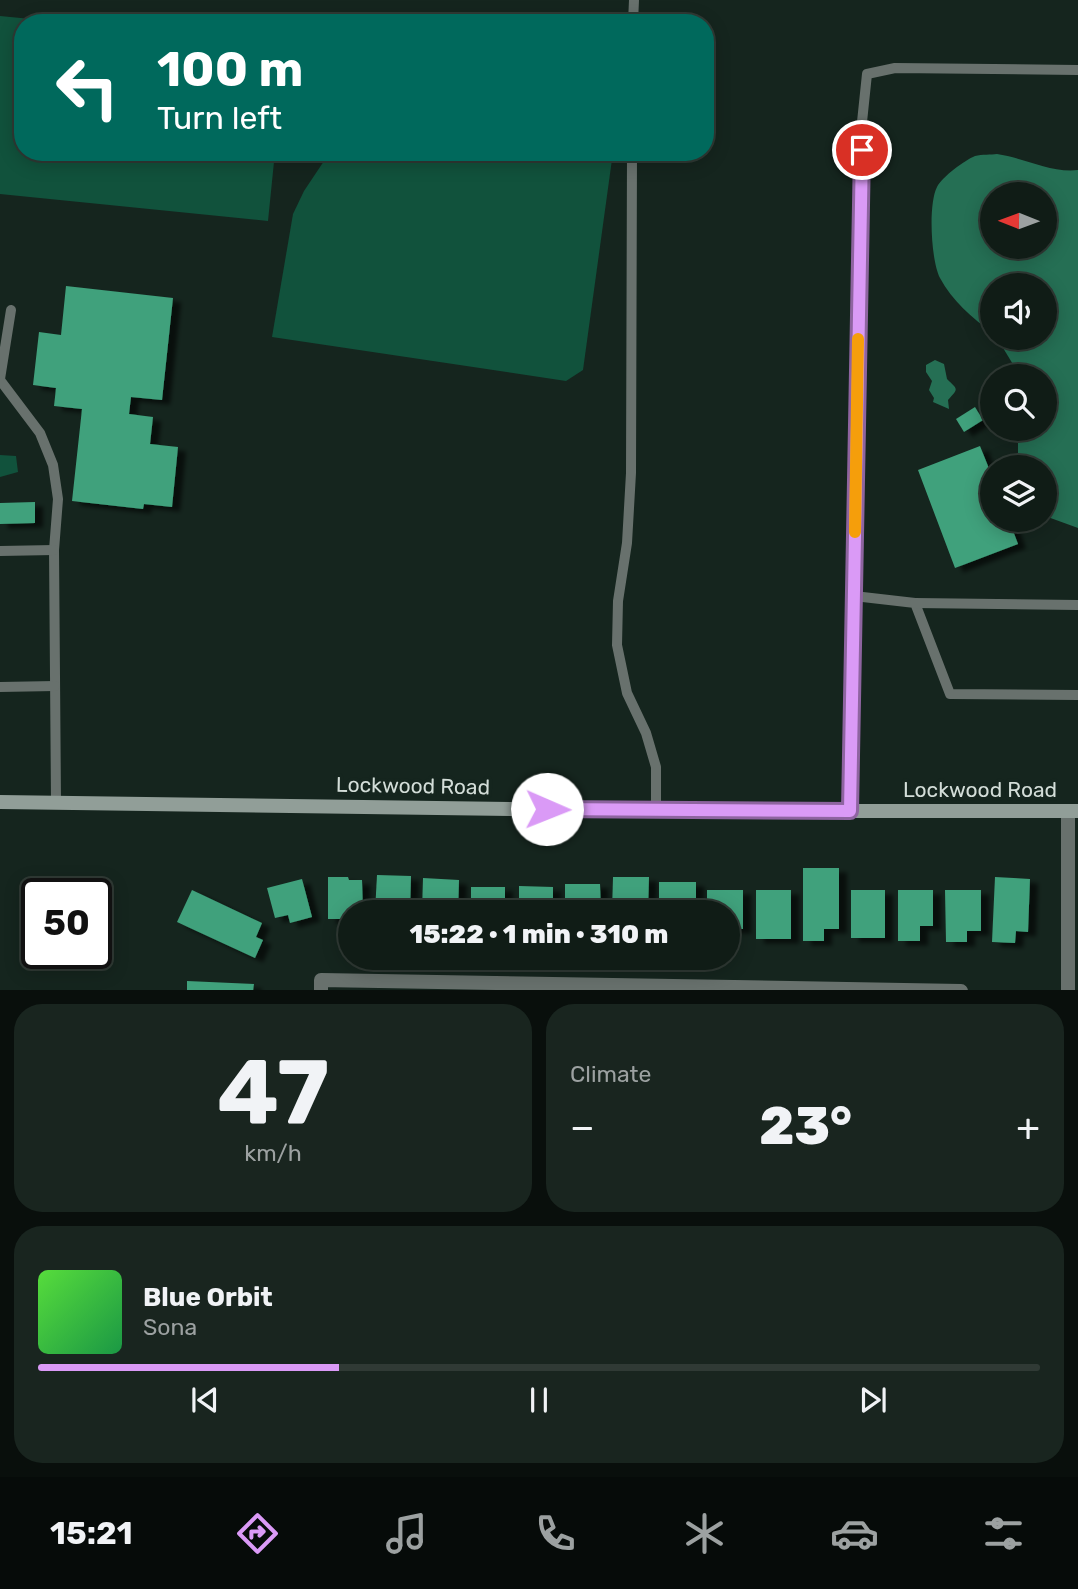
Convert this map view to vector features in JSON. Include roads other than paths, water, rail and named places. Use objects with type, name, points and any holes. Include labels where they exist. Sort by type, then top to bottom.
[{"type":"main road","name":"Lockwood Road","points":[[0,802],[656,811],[1073,811]]},
{"type":"street","points":[[1068,990],[1073,811]]},
{"type":"street","points":[[321,985],[961,990]]},
{"type":"lane","points":[[850,811],[862,122],[867,74],[895,68],[1078,70]]},
{"type":"lane","points":[[632,161],[631,473],[627,543],[618,601],[617,645],[627,692],[646,733],[656,767],[656,811]]},
{"type":"lane","points":[[11,310],[0,379],[40,433],[53,465],[58,499],[54,550],[56,801]]},
{"type":"lane","points":[[0,551],[54,550]]},
{"type":"lane","points":[[854,596],[915,603],[1078,606]]},
{"type":"lane","points":[[915,603],[950,694],[1078,695]]},
{"type":"lane","points":[[0,687],[55,687]]}]
